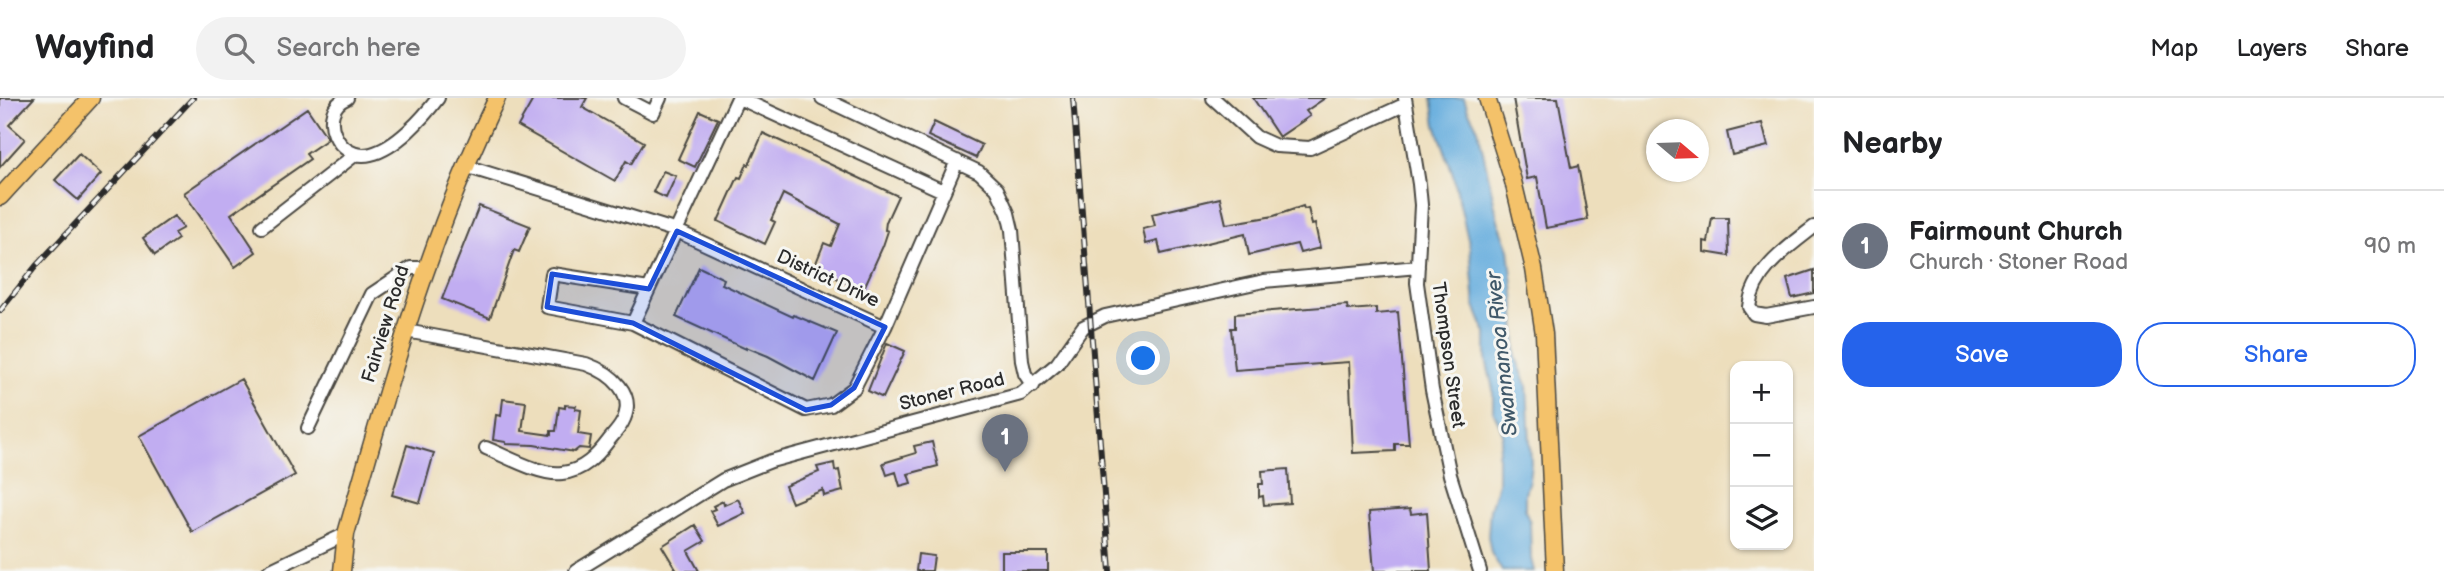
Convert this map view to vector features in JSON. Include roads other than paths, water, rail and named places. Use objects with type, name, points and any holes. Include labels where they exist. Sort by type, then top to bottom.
[{"type":"main road","points":[[0,197],[91,98]]},
{"type":"main road","name":"Fairview Road","points":[[342,571],[345,534],[426,268],[465,166],[498,98]]},
{"type":"main road","points":[[1487,98],[1513,181],[1534,269],[1544,334],[1555,571]]},
{"type":"street","points":[[346,98],[341,100],[335,111],[332,126],[334,137],[341,146],[356,154],[371,154],[396,141],[424,116],[438,98]]},
{"type":"street","points":[[624,98],[653,113],[660,98]]},
{"type":"street","points":[[633,323],[738,98],[943,191]]},
{"type":"street","points":[[822,98],[957,161],[989,179],[998,189],[1009,213],[1022,361],[1025,374],[1033,386]]},
{"type":"street","points":[[1213,98],[1256,137],[1276,146],[1310,148],[1405,101]]},
{"type":"street","name":"Thompson Street","points":[[1405,101],[1416,158],[1421,205],[1418,267],[1420,313],[1438,426],[1450,475],[1480,571]]},
{"type":"street","points":[[262,227],[356,154]]},
{"type":"street","name":"District Drive","points":[[465,166],[677,231],[885,327],[957,161]]},
{"type":"street","points":[[1814,227],[1779,255],[1760,278],[1751,292],[1749,307],[1754,314],[1766,316],[1814,307]]},
{"type":"street","name":"Stoner Road","points":[[576,571],[723,480],[800,452],[1012,398],[1033,386],[1057,364],[1083,327],[1105,316],[1255,282],[1418,267]]},
{"type":"street","points":[[309,428],[372,294],[411,268],[426,268]]},
{"type":"street","points":[[649,289],[552,274],[547,307],[633,323],[806,411],[831,405],[854,388],[885,327]]},
{"type":"street","points":[[406,331],[586,364],[602,370],[615,380],[624,392],[627,406],[623,423],[588,464],[575,470],[560,474],[548,472],[486,447]]},
{"type":"street","points":[[270,571],[345,534]]},
{"type":"water","name":"Swannanoa River","points":[[1432,98],[1464,98],[1478,129],[1498,220],[1509,249],[1515,303],[1516,358],[1527,385],[1531,463],[1525,493],[1525,510],[1530,522],[1534,571],[1502,571],[1491,553],[1488,536],[1490,509],[1498,483],[1498,454],[1503,433],[1493,410],[1493,389],[1486,359],[1486,333],[1475,306],[1470,248],[1453,174],[1436,125]]},
{"type":"railway","points":[[0,311],[36,266],[193,98]]},
{"type":"railway","points":[[1073,98],[1110,571]]},
{"type":"place","name":"Fairmount Church","points":[[1005,472]]}]
